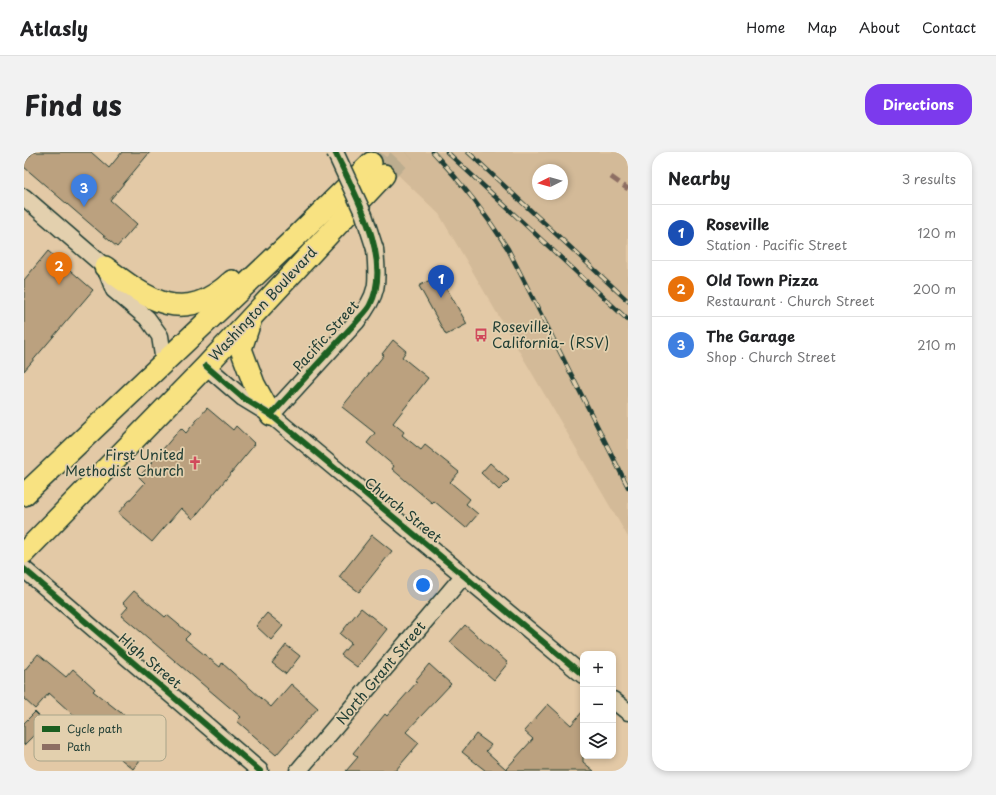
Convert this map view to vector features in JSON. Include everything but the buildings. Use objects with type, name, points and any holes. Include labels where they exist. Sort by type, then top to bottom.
[{"type":"main road","name":"Washington Boulevard","points":[[24,495],[297,236],[378,169],[252,317],[24,553]]},
{"type":"main road","points":[[105,267],[141,293],[152,298],[177,305],[196,304],[218,294],[271,244],[297,236]]},
{"type":"main road","points":[[252,317],[242,349],[252,378],[271,415]]},
{"type":"street","name":"Pacific Street","points":[[271,415],[357,322],[370,305],[375,293],[377,273],[375,249],[364,215],[335,152]]},
{"type":"street","points":[[24,197],[105,267],[114,290],[147,318],[160,336],[164,362]]},
{"type":"street","name":"Church Street","points":[[206,366],[243,398],[271,415],[580,672]]},
{"type":"street","name":"High Street","points":[[24,569],[260,771]]},
{"type":"street","name":"North Grant Street","points":[[298,771],[464,575]]},
{"type":"street","points":[[616,702],[628,712]]},
{"type":"shaded area","points":[[374,152],[628,152],[628,537],[439,214]]},
{"type":"tunnel","points":[[371,163],[380,152]]},
{"type":"tunnel","points":[[384,175],[405,152]]},
{"type":"railway","points":[[433,152],[473,199],[508,249],[628,487]]},
{"type":"railway","points":[[447,152],[628,320]]},
{"type":"railway","points":[[468,152],[628,301]]},
{"type":"marked path","points":[[611,177],[628,189]]},
{"type":"cycle path","points":[[271,415],[366,311],[370,305],[376,287],[377,268],[369,227],[352,186],[335,152]]},
{"type":"cycle path","points":[[206,366],[243,398],[271,415],[580,672]]},
{"type":"cycle path","points":[[24,569],[260,771]]},
{"type":"place","name":"The Garage","points":[[84,207]]},
{"type":"place","name":"Old Town Pizza","points":[[59,285]]},
{"type":"place","name":"Roseville","points":[[441,298]]},
{"type":"place","name":"Roseville, California- (RSV)","points":[[481,335]]},
{"type":"place","name":"First United Methodist Church","points":[[195,463]]}]
